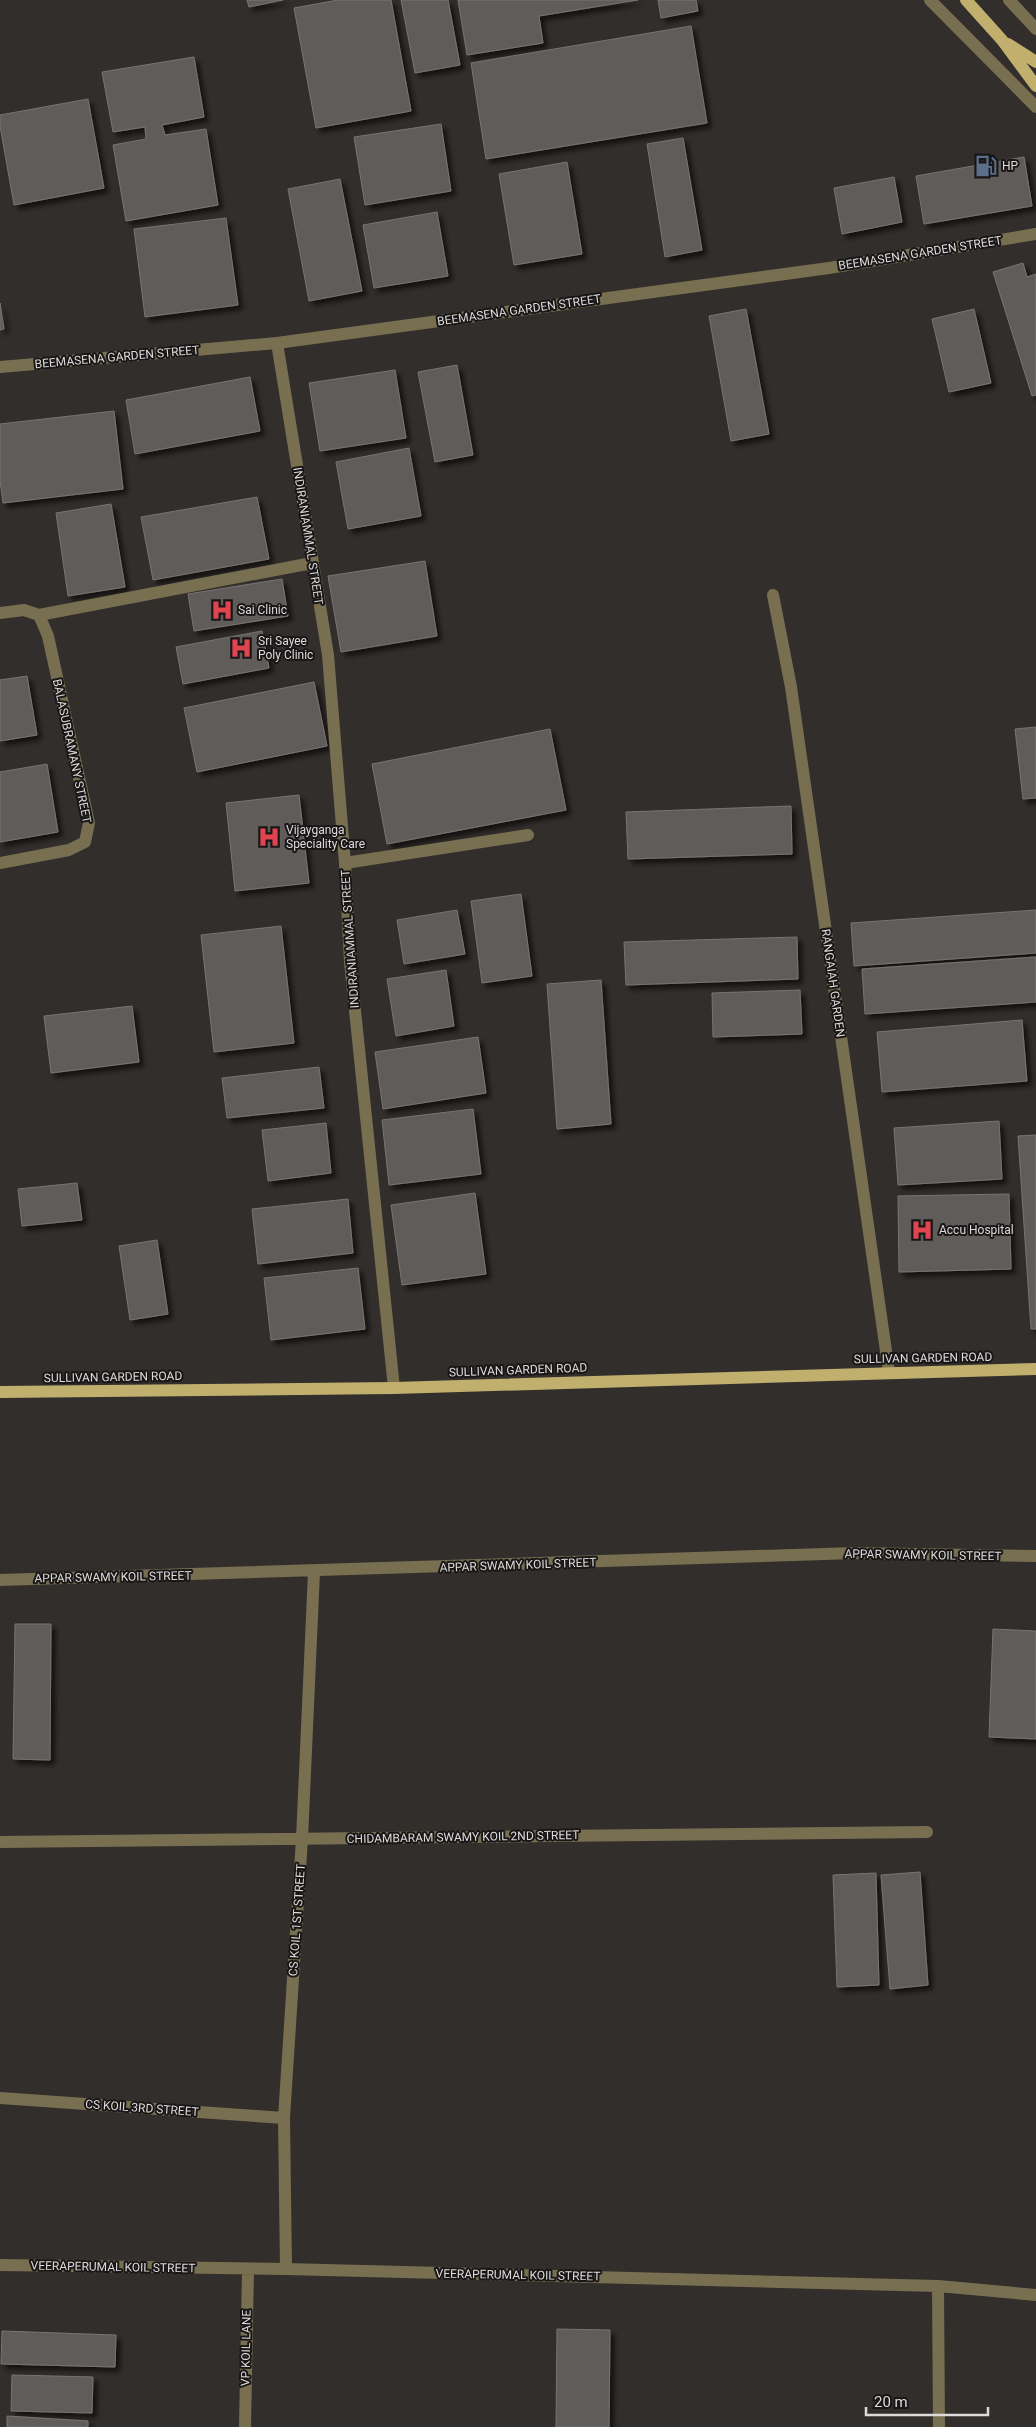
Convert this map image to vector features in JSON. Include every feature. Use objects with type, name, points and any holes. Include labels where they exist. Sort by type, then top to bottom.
[{"type":"main road","points":[[966,0],[1002,40],[1036,86]]},
{"type":"main road","points":[[1002,40],[1036,62]]},
{"type":"main road","name":"SULLIVAN GARDEN ROAD","points":[[0,1392],[394,1388],[1036,1369]]},
{"type":"street","points":[[930,0],[1036,107]]},
{"type":"street","points":[[1009,0],[1036,29]]},
{"type":"street","name":"BEEMASENA GARDEN STREET","points":[[0,367],[277,343],[829,268],[1036,234]]},
{"type":"street","name":"INDIRANIAMMAL STREET","points":[[277,343],[328,655],[345,863],[350,962],[394,1388]]},
{"type":"street","points":[[0,613],[24,610],[39,615],[312,563]]},
{"type":"street","name":"RANGAIAH GARDEN","points":[[773,594],[791,687],[889,1372]]},
{"type":"street","name":"BALASUBRAMANY STREET","points":[[0,863],[69,850],[85,842],[89,823],[48,636],[39,615]]},
{"type":"street","points":[[345,863],[528,835]]},
{"type":"street","name":"APPAR SWAMY KOIL STREET","points":[[0,1580],[314,1572],[855,1553],[1036,1556]]},
{"type":"street","name":"CS KOIL 1ST STREET","points":[[286,2269],[284,2118],[302,1840],[314,1572]]},
{"type":"street","name":"CHIDAMBARAM SWAMY KOIL 2ND STREET","points":[[0,1842],[927,1832]]},
{"type":"street","name":"CS KOIL 3RD STREET","points":[[0,2098],[284,2118]]},
{"type":"street","name":"VEERAPERUMAL KOIL STREET","points":[[0,2264],[248,2270],[286,2269],[938,2286],[1036,2296]]},
{"type":"street","name":"VP KOIL LANE","points":[[246,2427],[248,2270]]},
{"type":"street","points":[[938,2286],[939,2427]]},
{"type":"building","points":[[247,0],[283,0],[249,7]]},
{"type":"building","points":[[338,0],[391,0],[411,111],[316,128],[294,8]]},
{"type":"building","points":[[401,0],[448,0],[460,65],[415,73]]},
{"type":"building","points":[[458,0],[638,0],[539,16],[543,43],[467,55]]},
{"type":"building","points":[[658,0],[696,0],[698,11],[661,18]]},
{"type":"building","points":[[691,26],[707,123],[486,159],[471,63]]},
{"type":"building","points":[[194,57],[204,117],[162,125],[165,135],[206,129],[218,205],[126,221],[113,145],[146,139],[145,127],[113,132],[102,72]]},
{"type":"building","points":[[88,99],[104,188],[14,205],[0,126],[0,115]]},
{"type":"building","points":[[441,124],[451,191],[365,205],[354,137]]},
{"type":"building","points":[[683,138],[702,250],[665,257],[647,144]]},
{"type":"building","points":[[1024,157],[1032,206],[924,224],[916,176]]},
{"type":"building","points":[[567,162],[582,254],[514,265],[499,174]]},
{"type":"building","points":[[894,177],[902,222],[842,234],[834,188]]},
{"type":"building","points":[[340,179],[362,291],[309,301],[288,189]]},
{"type":"building","points":[[437,212],[448,276],[374,288],[363,225]]},
{"type":"building","points":[[226,218],[238,305],[145,317],[134,229]]},
{"type":"building","points":[[1023,263],[1027,277],[1036,274],[1036,395],[1032,396],[993,272]]},
{"type":"building","points":[[0,303],[4,329],[0,330]]},
{"type":"building","points":[[746,309],[769,434],[731,441],[709,316]]},
{"type":"building","points":[[974,309],[991,383],[949,392],[932,319]]},
{"type":"building","points":[[457,365],[473,455],[435,462],[418,372]]},
{"type":"building","points":[[395,370],[406,438],[320,451],[309,383]]},
{"type":"building","points":[[250,377],[260,431],[135,454],[126,400]]},
{"type":"building","points":[[114,411],[123,489],[3,503],[0,481],[0,424]]},
{"type":"building","points":[[409,448],[421,516],[348,529],[336,462]]},
{"type":"building","points":[[257,497],[269,559],[153,580],[141,517]]},
{"type":"building","points":[[111,504],[125,587],[68,596],[56,513]]},
{"type":"building","points":[[425,561],[437,636],[341,652],[328,576]]},
{"type":"building","points":[[282,579],[288,616],[194,631],[188,594]]},
{"type":"building","points":[[262,631],[269,668],[183,684],[176,647]]},
{"type":"building","points":[[27,676],[37,735],[0,741],[0,680]]},
{"type":"building","points":[[314,682],[327,746],[197,772],[184,708]]},
{"type":"building","points":[[1036,727],[1036,798],[1023,799],[1015,729]]},
{"type":"building","points":[[550,729],[566,810],[387,844],[372,764]]},
{"type":"building","points":[[47,764],[58,832],[0,842],[0,772]]},
{"type":"building","points":[[299,795],[309,883],[235,891],[226,803]]},
{"type":"building","points":[[791,806],[792,854],[628,859],[626,812]]},
{"type":"building","points":[[521,894],[532,976],[482,983],[471,901]]},
{"type":"building","points":[[457,910],[465,954],[404,964],[397,920]]},
{"type":"building","points":[[1036,910],[1036,953],[854,966],[851,923]]},
{"type":"building","points":[[281,926],[294,1043],[214,1052],[201,935]]},
{"type":"building","points":[[797,937],[798,979],[626,985],[624,942]]},
{"type":"building","points":[[1036,957],[1036,1002],[865,1014],[862,969]]},
{"type":"building","points":[[446,970],[454,1026],[396,1036],[387,979]]},
{"type":"building","points":[[601,980],[611,1124],[557,1129],[547,984]]},
{"type":"building","points":[[800,990],[802,1034],[713,1037],[712,993]]},
{"type":"building","points":[[132,1006],[139,1062],[51,1073],[44,1016]]},
{"type":"building","points":[[1022,1020],[1027,1081],[882,1092],[877,1032]]},
{"type":"building","points":[[478,1037],[486,1093],[383,1109],[375,1052]]},
{"type":"building","points":[[319,1067],[324,1108],[227,1118],[222,1078]]},
{"type":"building","points":[[473,1109],[481,1174],[389,1185],[382,1120]]},
{"type":"building","points":[[999,1121],[1002,1179],[898,1185],[894,1128]]},
{"type":"building","points":[[326,1123],[331,1173],[268,1181],[262,1130]]},
{"type":"building","points":[[1036,1135],[1036,1329],[1031,1329],[1018,1136]]},
{"type":"building","points":[[77,1183],[82,1220],[22,1226],[18,1189]]},
{"type":"building","points":[[475,1193],[486,1274],[402,1285],[391,1205]]},
{"type":"building","points":[[1009,1194],[1011,1269],[899,1272],[898,1196]]},
{"type":"building","points":[[348,1199],[353,1253],[258,1264],[252,1209]]},
{"type":"building","points":[[157,1240],[168,1314],[130,1320],[119,1246]]},
{"type":"building","points":[[358,1268],[365,1329],[271,1340],[264,1278]]},
{"type":"building","points":[[15,1624],[51,1624],[50,1760],[13,1759]]},
{"type":"building","points":[[993,1629],[1036,1631],[1036,1739],[989,1737]]},
{"type":"building","points":[[920,1872],[928,1985],[890,1989],[881,1875]]},
{"type":"building","points":[[876,1873],[879,1985],[837,1987],[833,1875]]},
{"type":"building","points":[[557,2329],[610,2330],[609,2427],[556,2427]]},
{"type":"building","points":[[2,2331],[116,2335],[115,2367],[1,2364]]},
{"type":"building","points":[[12,2375],[93,2377],[92,2413],[11,2411]]},
{"type":"building","points":[[7,2416],[88,2421],[88,2427],[7,2427]]},
{"type":"place","name":"HP","points":[[986,166]]},
{"type":"place","name":"Sai Clinic","points":[[222,610]]},
{"type":"place","name":"Sri Sayee Poly Clinic","points":[[241,648]]},
{"type":"place","name":"Vijayganga Speciality Care","points":[[269,837]]},
{"type":"place","name":"Accu Hospital","points":[[922,1230]]}]
